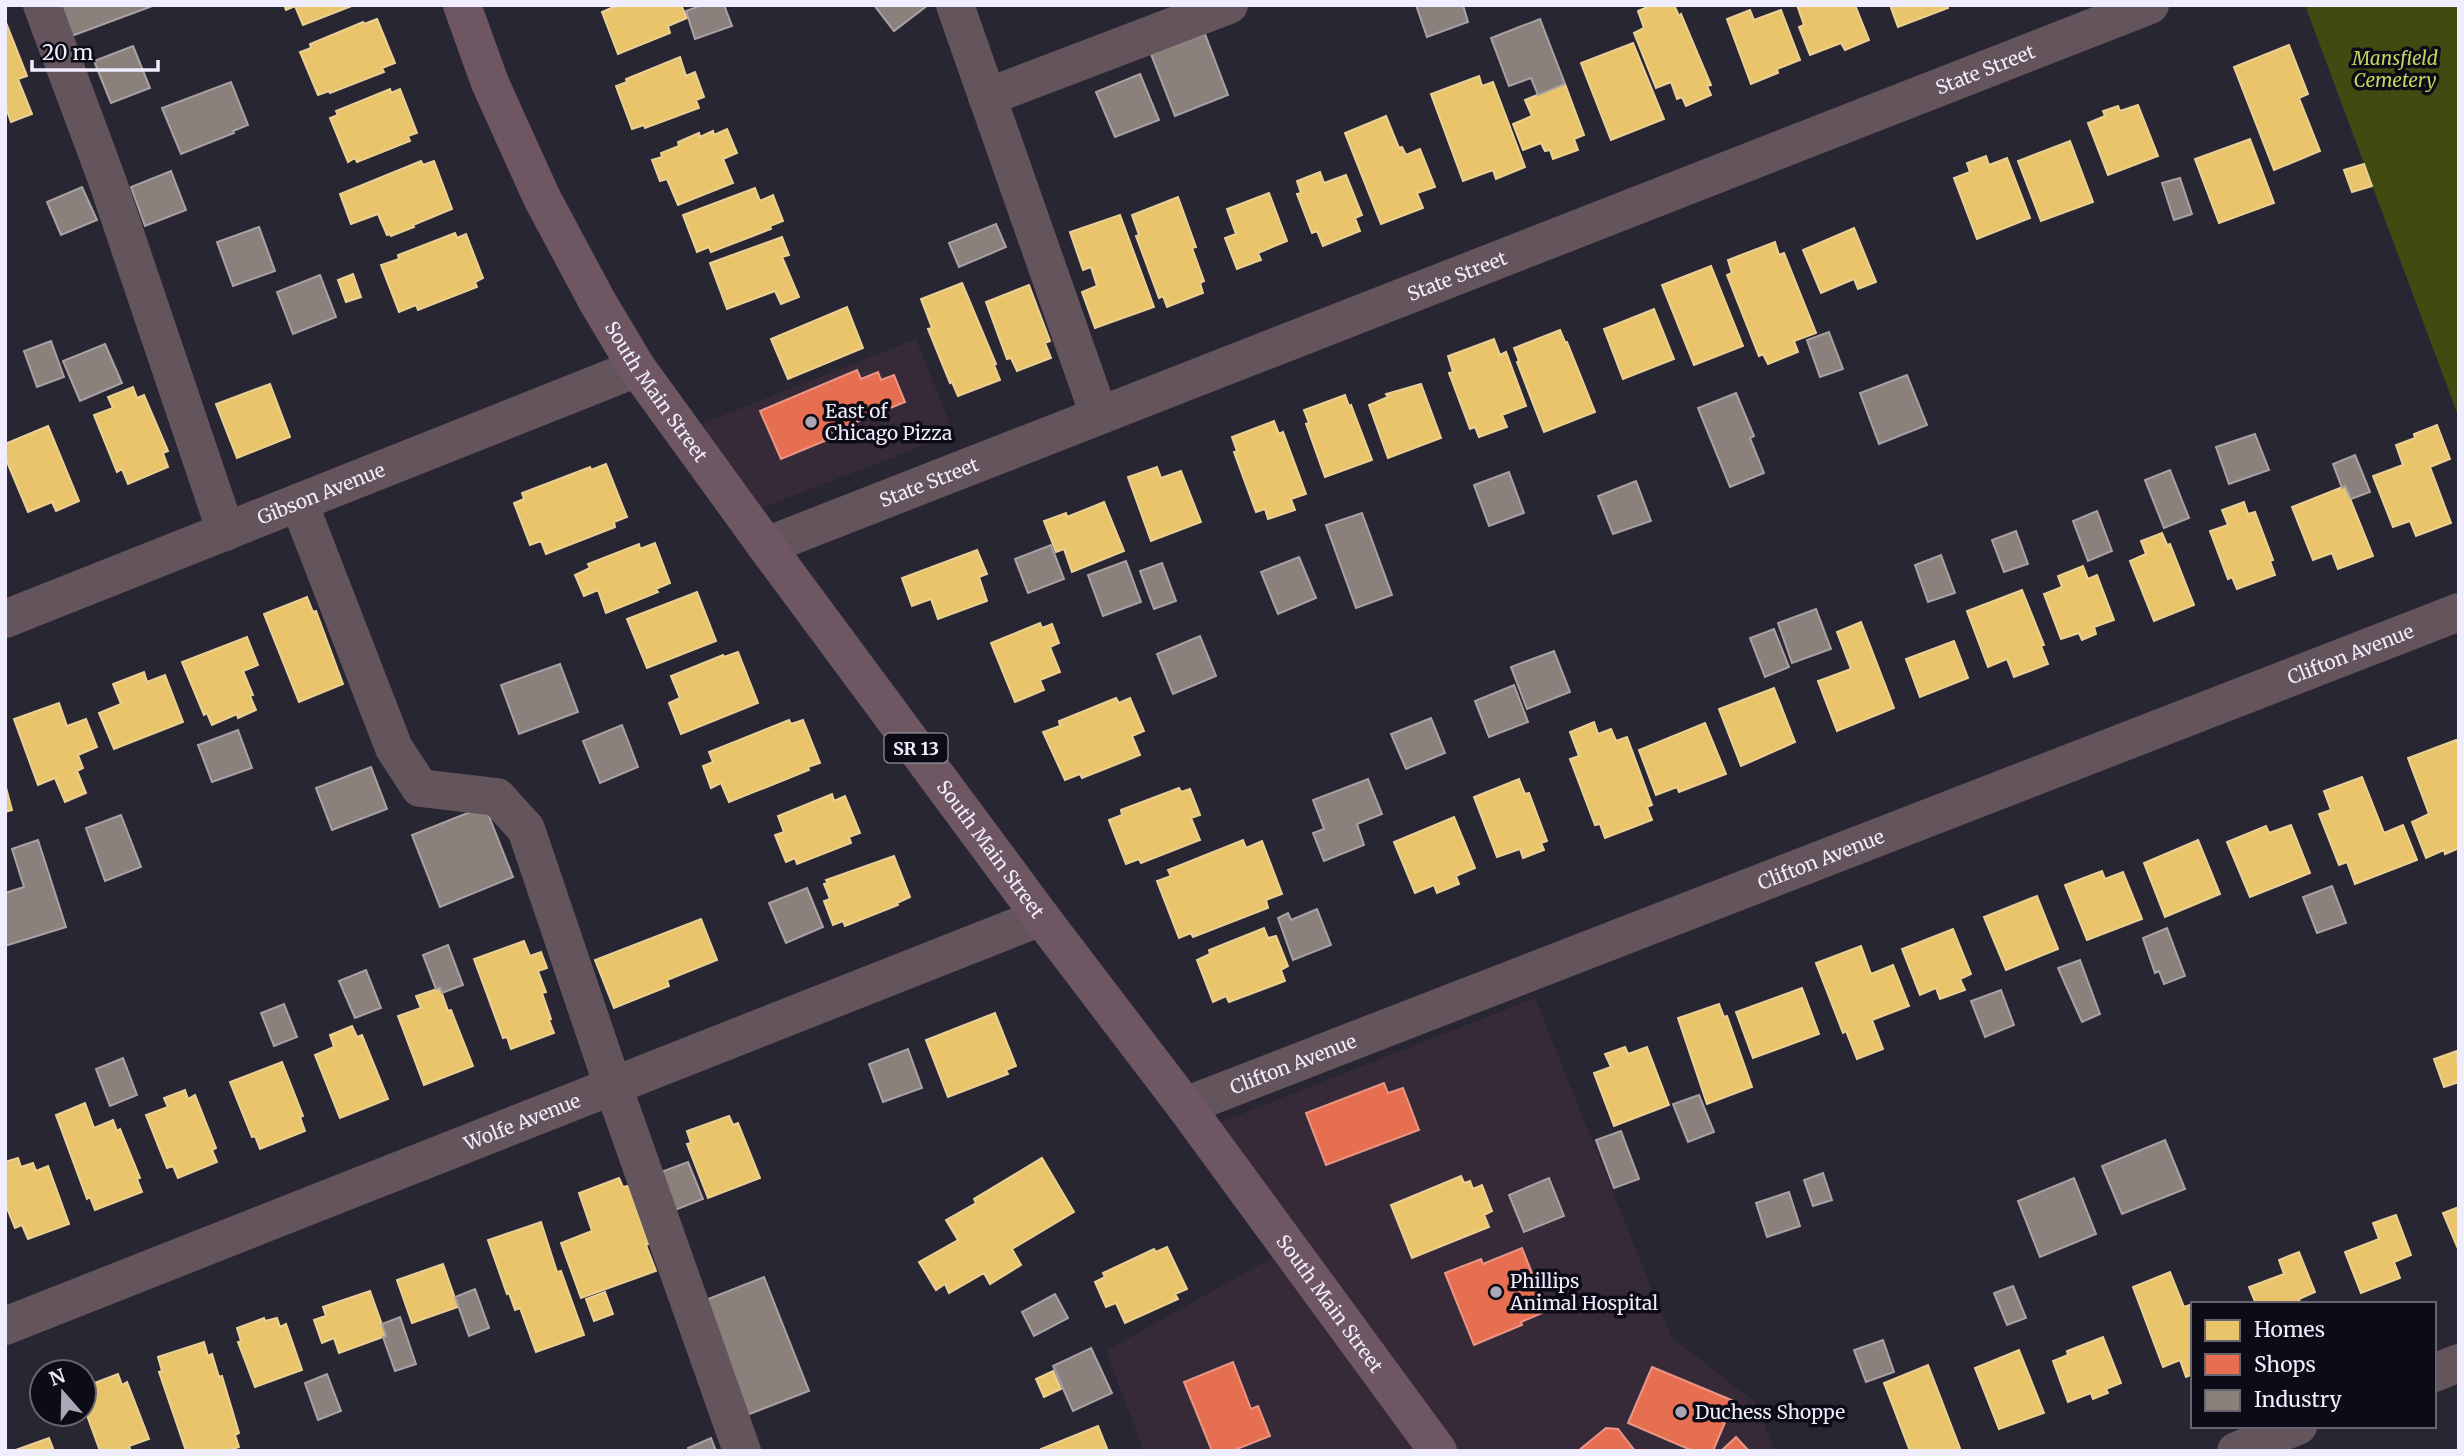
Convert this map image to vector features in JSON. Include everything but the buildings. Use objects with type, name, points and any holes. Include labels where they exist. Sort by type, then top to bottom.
[{"type":"highway","name":"South Main Street","points":[[462,5],[490,83],[542,198],[597,301],[638,369],[766,546],[1185,1106],[1438,1451]]},
{"type":"street","points":[[42,5],[107,180],[226,532]]},
{"type":"street","points":[[955,5],[1099,415]]},
{"type":"street","points":[[987,97],[1229,5]]},
{"type":"street","name":"State Street","points":[[766,546],[2150,5]]},
{"type":"street","name":"Gibson Avenue","points":[[5,619],[638,369]]},
{"type":"street","points":[[299,503],[394,748],[420,788],[497,797],[526,829],[613,1086],[742,1451]]},
{"type":"street","name":"Clifton Avenue","points":[[1185,1106],[2459,612]]},
{"type":"street","name":"Wolfe Avenue","points":[[5,1326],[1041,917]]},
{"type":"street","points":[[2436,1372],[2459,1363]]},
{"type":"street","points":[[2236,1451],[2293,1428]]},
{"type":"shaded area","points":[[916,339],[954,434],[759,509],[698,425]]},
{"type":"shaded area","points":[[1535,998],[1671,1337],[1755,1402],[1775,1451],[1144,1451],[1106,1351],[1280,1253],[1193,1133]]},
{"type":"green space","name":"Mansfield Cemetery","points":[[2305,5],[2459,5],[2459,418]]},
{"type":"place","name":"East of Chicago Pizza","points":[[811,422]]},
{"type":"place","name":"Phillips Animal Hospital","points":[[1496,1292]]},
{"type":"place","name":"Duchess Shoppe","points":[[1681,1412]]}]
